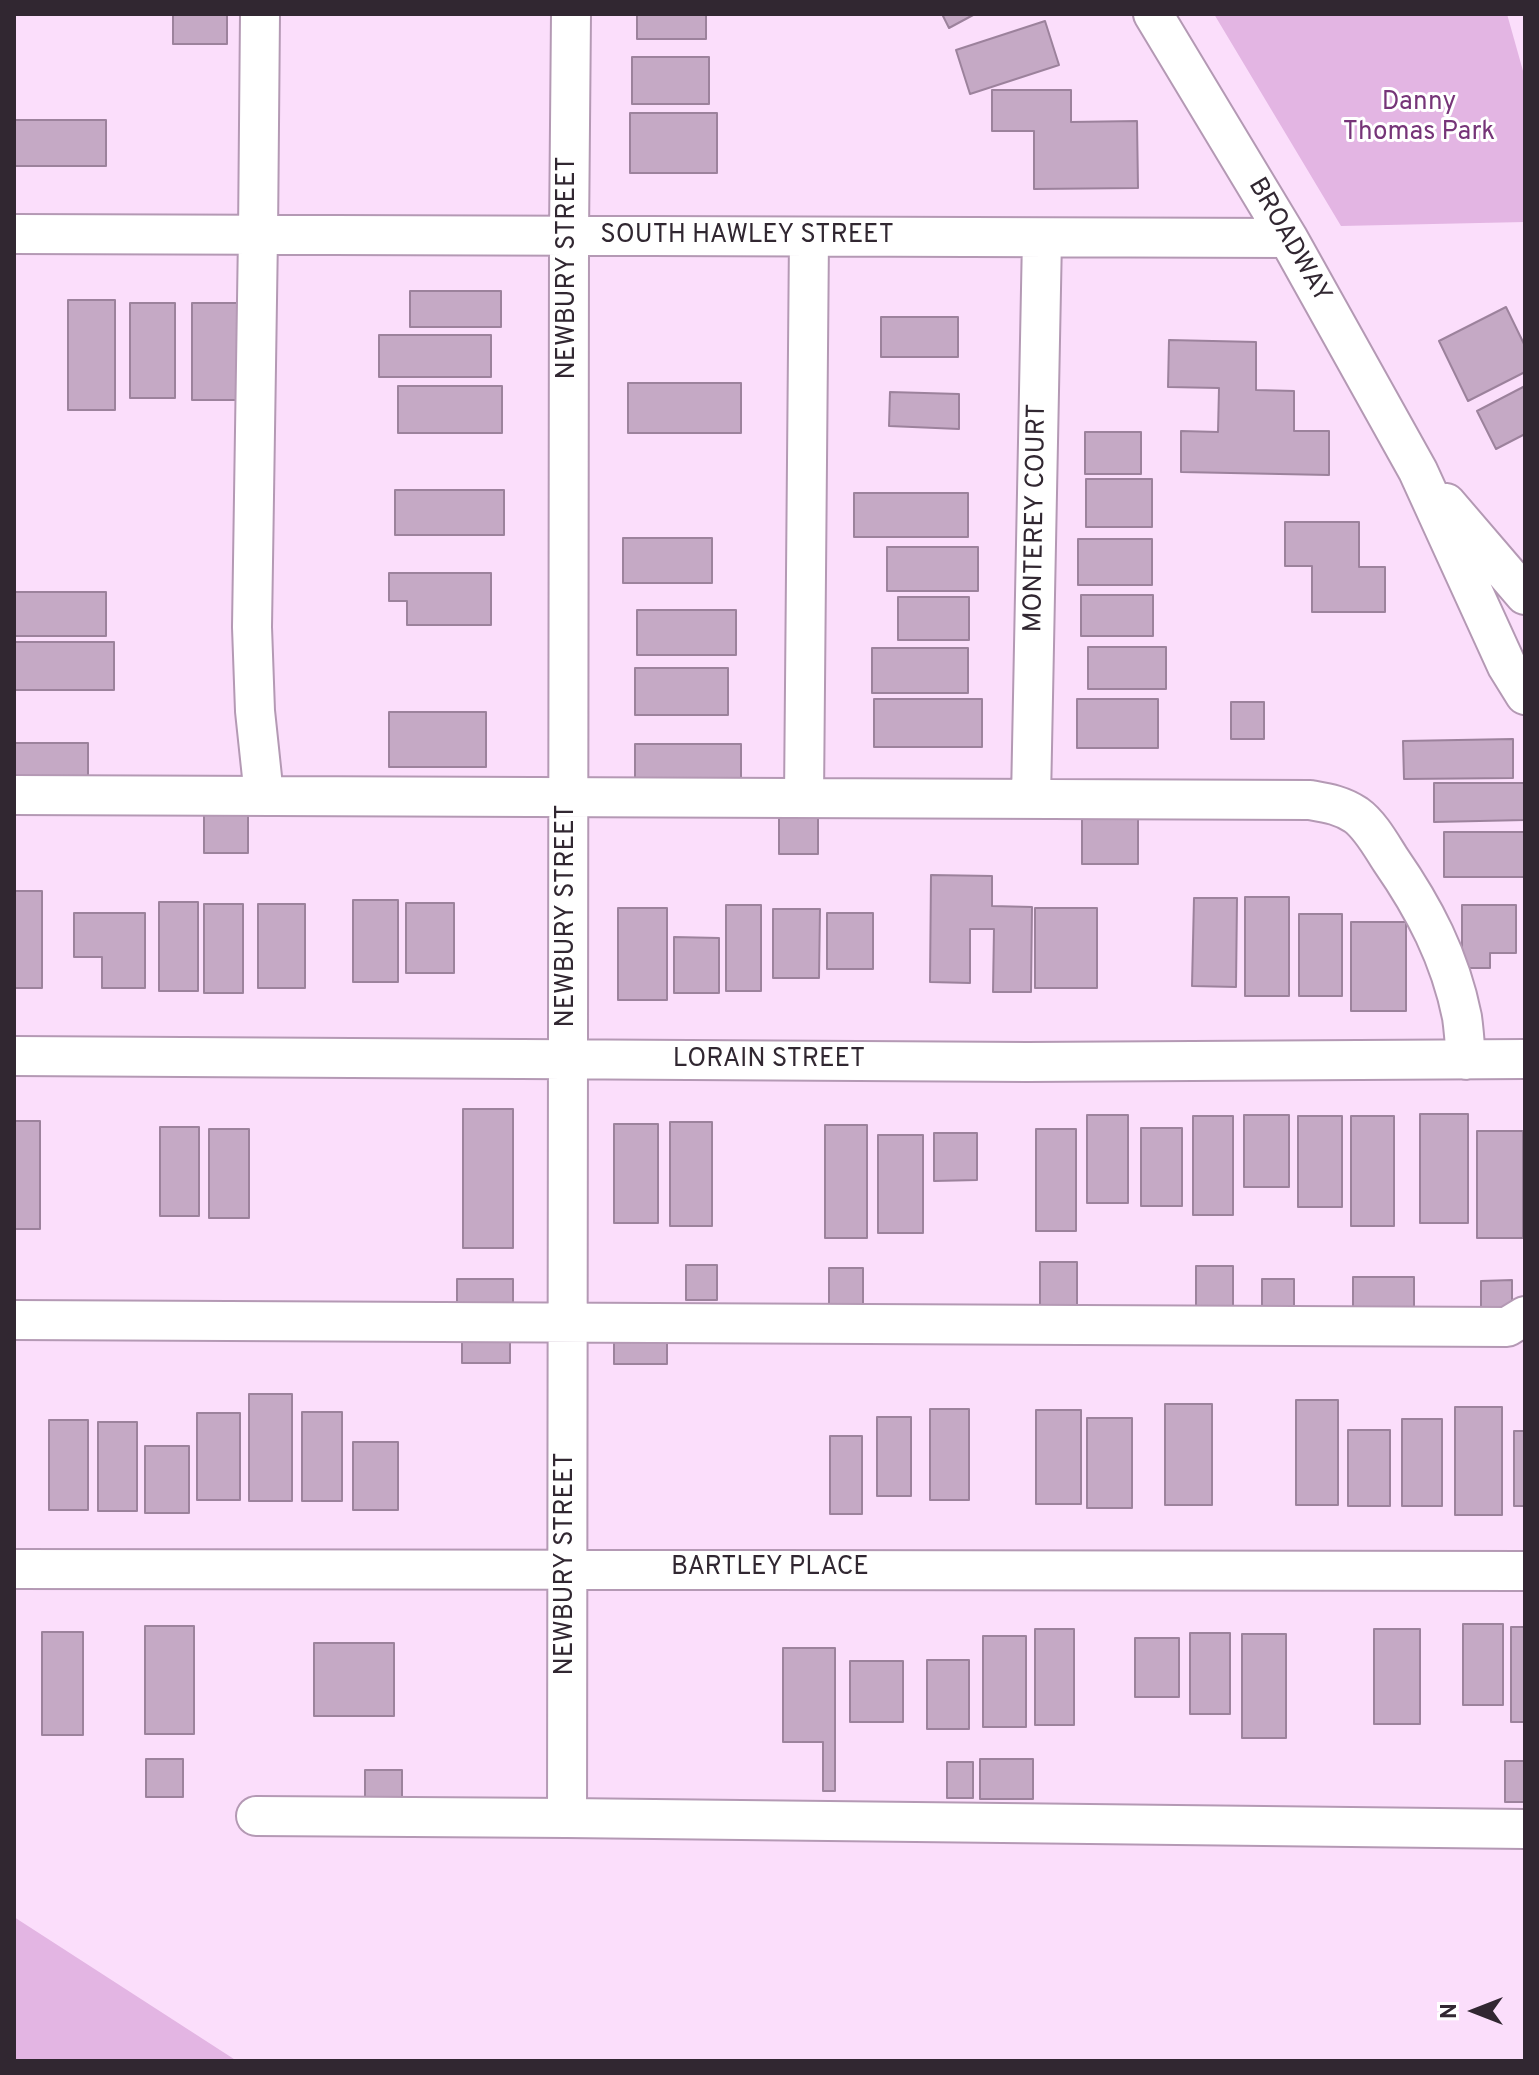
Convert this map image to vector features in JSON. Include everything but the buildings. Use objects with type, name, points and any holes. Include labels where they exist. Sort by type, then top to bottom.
[{"type":"street","points":[[260,14],[252,627],[255,711],[264,796]]},
{"type":"street","name":"NEWBURY STREET","points":[[567,1818],[571,14]]},
{"type":"street","name":"BROADWAY","points":[[1153,14],[1288,238],[1418,471],[1507,666],[1525,695]]},
{"type":"street","name":"SOUTH HAWLEY STREET","points":[[14,234],[1288,238]]},
{"type":"street","points":[[804,798],[809,237]]},
{"type":"street","name":"MONTEREY COURT","points":[[1031,799],[1042,238]]},
{"type":"street","name":"BROADWAY","points":[[1418,471],[1525,595]]},
{"type":"street","points":[[14,795],[1310,800],[1336,804],[1359,817],[1416,897],[1438,939],[1462,1018],[1466,1060]]},
{"type":"street","name":"LORAIN STREET","points":[[14,1056],[1027,1062],[1525,1059]]},
{"type":"street","points":[[14,1320],[1507,1327],[1525,1316]]},
{"type":"street","name":"BARTLEY PLACE","points":[[14,1569],[1525,1571]]},
{"type":"street","points":[[256,1816],[1525,1829]]},
{"type":"green space","name":"Danny Thomas Park","points":[[1214,14],[1507,14],[1525,78],[1525,222],[1341,226]]},
{"type":"green space","points":[[14,1917],[237,2061],[14,2061]]}]
